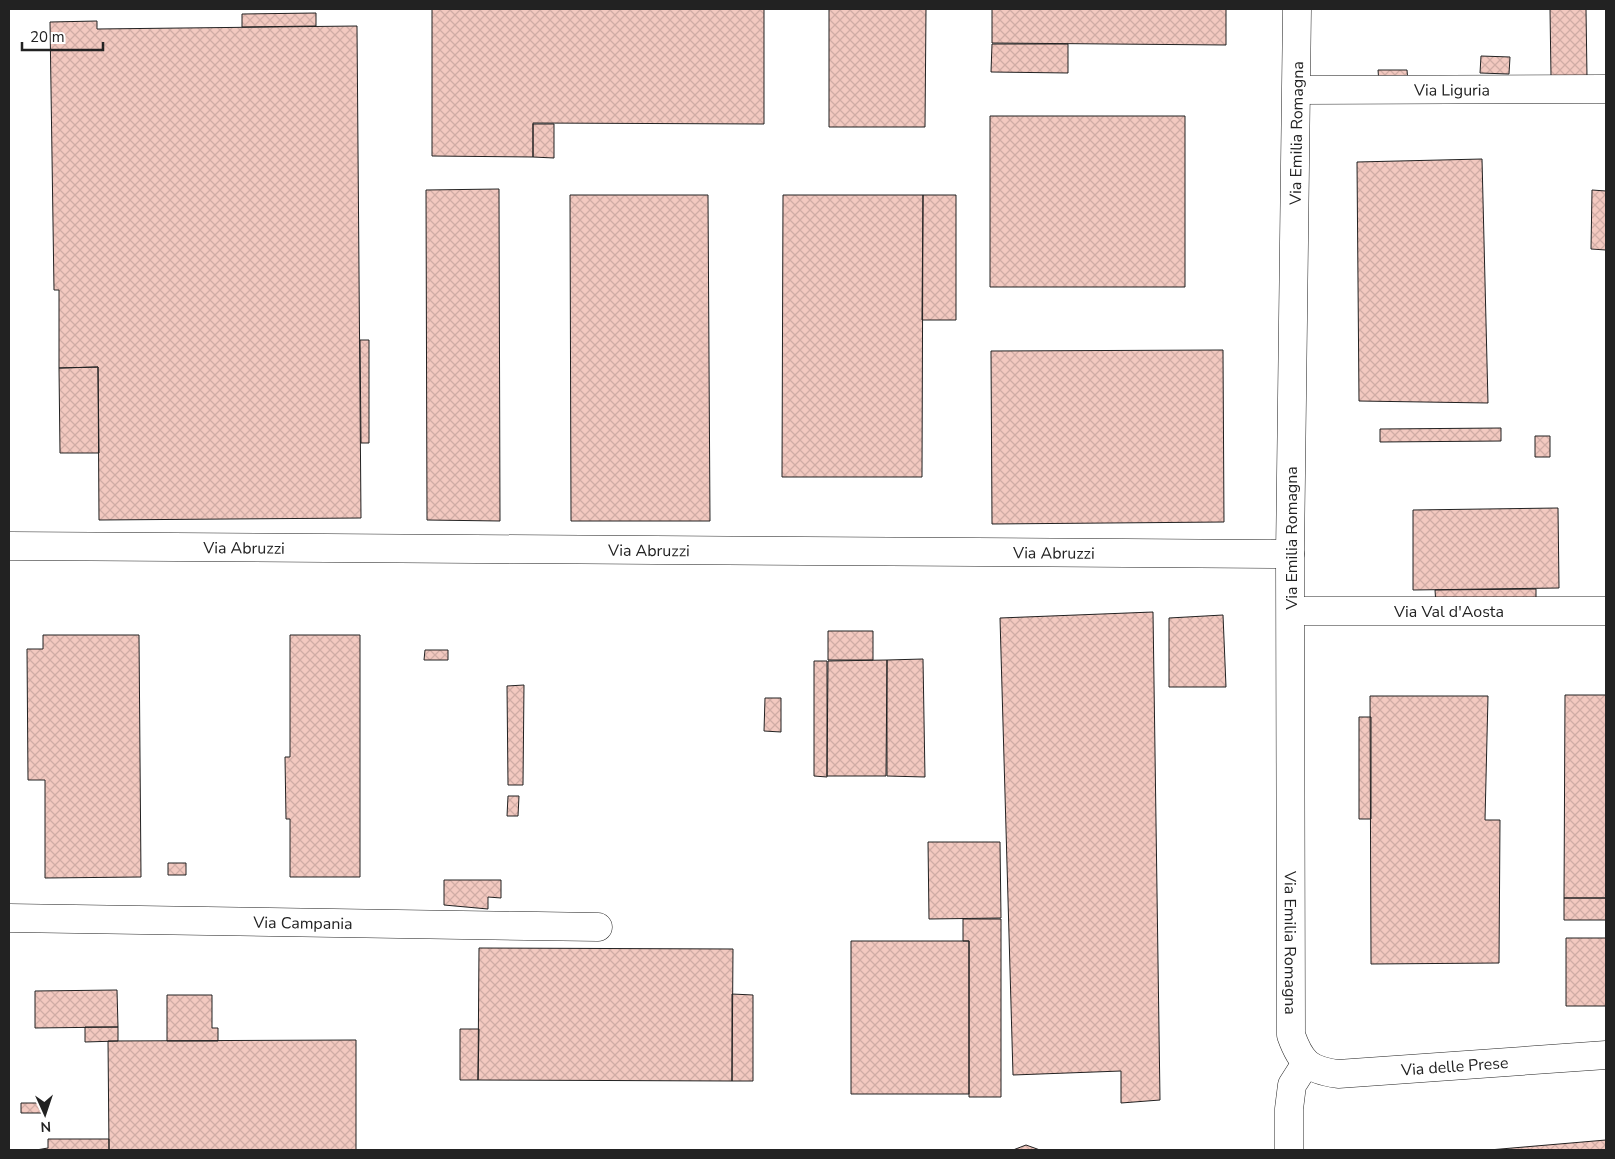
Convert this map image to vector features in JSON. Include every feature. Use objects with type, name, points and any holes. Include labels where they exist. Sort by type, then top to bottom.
[{"type":"street","name":"Via Emilia Romagna","points":[[1297,9],[1290,554],[1291,1036],[1296,1050],[1306,1063]]},
{"type":"street","name":"Via Liguria","points":[[1297,90],[1606,89]]},
{"type":"street","name":"Via Abruzzi","points":[[9,546],[1290,554]]},
{"type":"street","name":"Via Val d'Aosta","points":[[1291,612],[1606,612]]},
{"type":"street","name":"Via Campania","points":[[9,918],[598,927]]},
{"type":"street","name":"Via delle Prese","points":[[1306,1063],[1321,1071],[1338,1074],[1606,1055]]},
{"type":"street","points":[[1289,1150],[1289,1109],[1292,1085],[1306,1063]]},
{"type":"building","points":[[432,9],[764,9],[764,124],[533,123],[533,157],[432,156]]},
{"type":"building","points":[[829,9],[926,9],[925,127],[829,127]]},
{"type":"building","points":[[992,9],[1226,9],[1226,45],[992,43]]},
{"type":"building","points":[[1550,9],[1586,9],[1587,77],[1551,77]]},
{"type":"building","points":[[316,13],[316,26],[242,27],[242,14]]},
{"type":"building","points":[[97,21],[97,29],[357,26],[361,518],[99,520],[98,367],[59,368],[59,290],[54,290],[50,22]]},
{"type":"building","points":[[992,44],[1068,44],[1068,73],[991,72]]},
{"type":"building","points":[[1481,56],[1510,57],[1509,74],[1480,73]]},
{"type":"building","points":[[1378,70],[1407,70],[1408,82],[1379,83]]},
{"type":"building","points":[[990,116],[1185,116],[1185,287],[990,287]]},
{"type":"building","points":[[533,124],[554,124],[554,158],[533,157]]},
{"type":"building","points":[[1482,159],[1488,403],[1359,401],[1357,162]]},
{"type":"building","points":[[499,189],[500,521],[427,520],[426,190]]},
{"type":"building","points":[[1592,190],[1606,191],[1606,250],[1591,249]]},
{"type":"building","points":[[570,195],[708,195],[710,521],[571,521]]},
{"type":"building","points":[[783,195],[923,195],[922,477],[782,477]]},
{"type":"building","points":[[923,195],[956,195],[956,320],[922,320]]},
{"type":"building","points":[[360,340],[369,340],[369,443],[361,443]]},
{"type":"building","points":[[1223,350],[1224,522],[992,524],[991,351]]},
{"type":"building","points":[[98,367],[99,453],[60,453],[59,368]]},
{"type":"building","points":[[1501,428],[1501,441],[1380,442],[1380,429]]},
{"type":"building","points":[[1535,436],[1550,436],[1550,457],[1535,457]]},
{"type":"building","points":[[1558,508],[1559,588],[1413,590],[1413,510]]},
{"type":"building","points":[[1536,589],[1536,604],[1436,605],[1435,590]]},
{"type":"building","points":[[1153,612],[1160,1100],[1121,1103],[1121,1071],[1013,1075],[1000,618]]},
{"type":"building","points":[[1223,615],[1226,687],[1169,687],[1169,618]]},
{"type":"building","points":[[828,631],[873,631],[873,660],[828,660]]},
{"type":"building","points":[[43,635],[139,635],[141,877],[45,878],[45,780],[28,780],[27,649],[43,649]]},
{"type":"building","points":[[290,635],[360,635],[360,877],[290,877],[290,819],[286,819],[285,757],[290,757]]},
{"type":"building","points":[[425,650],[448,650],[448,660],[424,660]]},
{"type":"building","points":[[923,659],[925,777],[887,776],[887,660]]},
{"type":"building","points":[[887,660],[886,776],[827,776],[828,661]]},
{"type":"building","points":[[814,661],[827,661],[827,777],[814,776]]},
{"type":"building","points":[[524,685],[523,785],[508,785],[507,686]]},
{"type":"building","points":[[1565,695],[1606,695],[1606,898],[1564,898]]},
{"type":"building","points":[[1370,696],[1488,696],[1485,820],[1500,820],[1499,963],[1371,964]]},
{"type":"building","points":[[765,698],[781,698],[781,732],[764,731]]},
{"type":"building","points":[[1359,717],[1371,717],[1371,819],[1359,819]]},
{"type":"building","points":[[508,796],[519,796],[518,816],[507,816]]},
{"type":"building","points":[[928,842],[1000,842],[1001,918],[929,919]]},
{"type":"building","points":[[168,863],[186,863],[186,875],[168,875]]},
{"type":"building","points":[[444,880],[501,880],[501,898],[488,897],[488,909],[444,905]]},
{"type":"building","points":[[1564,898],[1606,898],[1606,920],[1564,920]]},
{"type":"building","points":[[963,919],[1001,919],[1001,1097],[969,1097],[969,941],[963,941]]},
{"type":"building","points":[[1566,938],[1606,938],[1606,1006],[1566,1006]]},
{"type":"building","points":[[851,941],[969,941],[969,1094],[851,1094]]},
{"type":"building","points":[[479,948],[733,949],[732,1081],[478,1080]]},
{"type":"building","points":[[117,990],[118,1027],[35,1028],[35,991]]},
{"type":"building","points":[[732,994],[753,995],[753,1081],[732,1081]]},
{"type":"building","points":[[167,995],[212,995],[212,1028],[218,1028],[218,1041],[167,1041]]},
{"type":"building","points":[[85,1027],[118,1027],[118,1041],[85,1042]]},
{"type":"building","points":[[460,1029],[479,1029],[478,1080],[460,1080]]},
{"type":"building","points":[[356,1040],[356,1150],[109,1150],[108,1041]]},
{"type":"building","points":[[21,1103],[45,1103],[45,1113],[21,1113]]},
{"type":"building","points":[[48,1139],[109,1139],[109,1150],[36,1150],[48,1148]]},
{"type":"building","points":[[1606,1140],[1606,1150],[1489,1150]]},
{"type":"building","points":[[1026,1145],[1040,1150],[1013,1150]]}]
